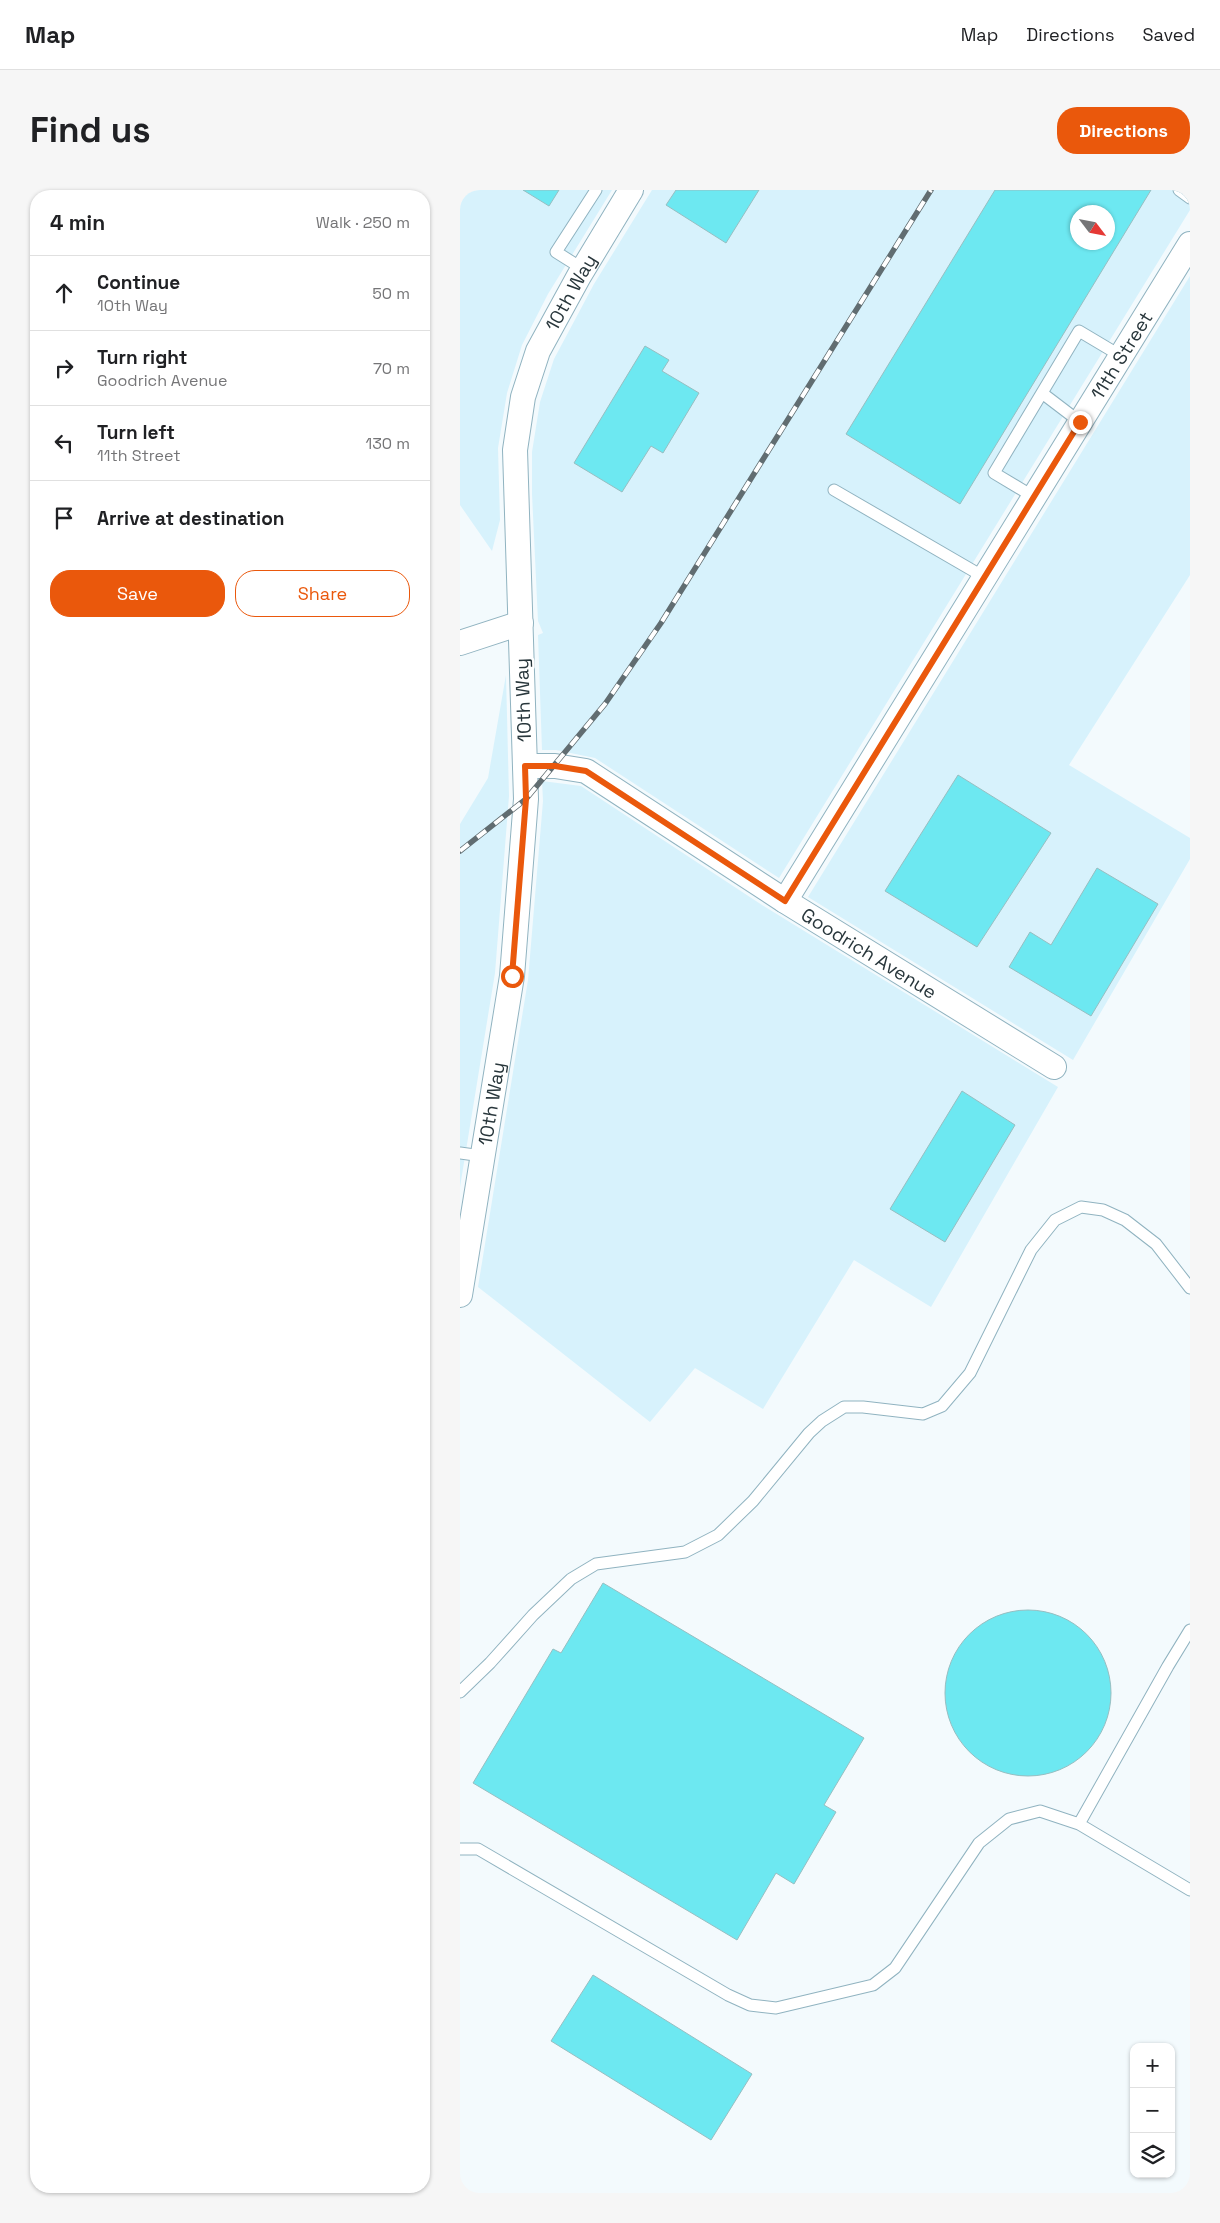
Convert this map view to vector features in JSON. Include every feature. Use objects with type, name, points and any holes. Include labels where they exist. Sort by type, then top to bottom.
[{"type":"street","name":"10th Way","points":[[460,1294],[471,1155],[512,976],[526,799],[515,450],[523,397],[538,351],[583,269],[631,190]]},
{"type":"street","name":"11th Street","points":[[785,901],[1120,356],[1188,252]]},
{"type":"street","points":[[460,643],[521,623]]},
{"type":"street","name":"Goodrich Avenue","points":[[525,766],[555,766],[586,771],[785,901],[1054,1066]]},
{"type":"lane","points":[[583,269],[556,252],[596,190]]},
{"type":"lane","points":[[1179,190],[1190,198]]},
{"type":"lane","points":[[1034,497],[994,473],[1079,331],[1120,356]]},
{"type":"lane","points":[[1042,394],[1080,422]]},
{"type":"lane","points":[[834,490],[984,578]]},
{"type":"lane","points":[[460,1692],[490,1663],[533,1615],[571,1579],[596,1564],[685,1552],[718,1535],[753,1501],[809,1433],[844,1406],[923,1414],[942,1406],[970,1373],[1031,1250],[1055,1220],[1081,1207],[1103,1210],[1125,1220],[1156,1244],[1190,1288]]},
{"type":"lane","points":[[1079,1824],[1190,1630]]},
{"type":"lane","points":[[460,1849],[478,1849],[728,1995],[750,2004],[776,2008],[873,1985],[895,1968],[979,1843],[1010,1819],[1040,1811],[1079,1824],[1190,1890]]},
{"type":"shaded area","points":[[460,190],[612,190],[548,294],[522,345],[507,393],[498,448],[500,520],[492,551],[460,505]]},
{"type":"shaded area","points":[[652,190],[1190,190],[1190,210],[779,878],[595,758],[556,750],[542,750],[538,635],[543,633],[538,621],[532,452],[540,402],[554,359],[594,284]]},
{"type":"shaded area","points":[[1190,276],[1190,575],[1069,765],[1190,838],[1190,859],[1073,1060],[808,897]]},
{"type":"shaded area","points":[[506,675],[509,796],[495,973],[460,1187],[460,824],[488,778]]},
{"type":"shaded area","points":[[542,781],[581,786],[762,905],[1058,1087],[931,1307],[854,1260],[763,1409],[695,1368],[650,1422],[478,1287],[528,980],[543,801]]},
{"type":"building","points":[[523,190],[559,190],[549,206]]},
{"type":"building","points":[[676,190],[759,190],[726,243],[666,205]]},
{"type":"building","points":[[995,190],[1151,190],[1115,249],[1115,205],[1070,205],[1070,250],[1115,250],[960,504],[846,434]]},
{"type":"building","points":[[645,346],[669,360],[662,371],[699,393],[663,453],[651,446],[622,492],[574,463]]},
{"type":"building","points":[[958,775],[1051,833],[977,947],[885,891]]},
{"type":"building","points":[[1097,868],[1158,904],[1091,1016],[1009,967],[1030,932],[1051,945]]},
{"type":"building","points":[[962,1091],[1015,1125],[945,1242],[890,1209]]},
{"type":"building","points":[[603,1583],[864,1738],[824,1805],[836,1812],[794,1884],[776,1873],[737,1940],[473,1783],[553,1649],[561,1653]]},
{"type":"building","points":[[1028,1610],[1060,1616],[1087,1634],[1105,1661],[1111,1693],[1105,1725],[1087,1752],[1060,1770],[1028,1776],[996,1770],[969,1752],[951,1725],[945,1693],[951,1661],[969,1634],[996,1616]]},
{"type":"building","points":[[593,1975],[752,2074],[711,2140],[551,2041]]},
{"type":"railway","points":[[460,851],[526,799],[605,704],[661,623],[931,190]]},
{"type":"route","points":[[512,976],[526,799],[525,766],[555,766],[586,771],[785,901],[1080,422]]}]
